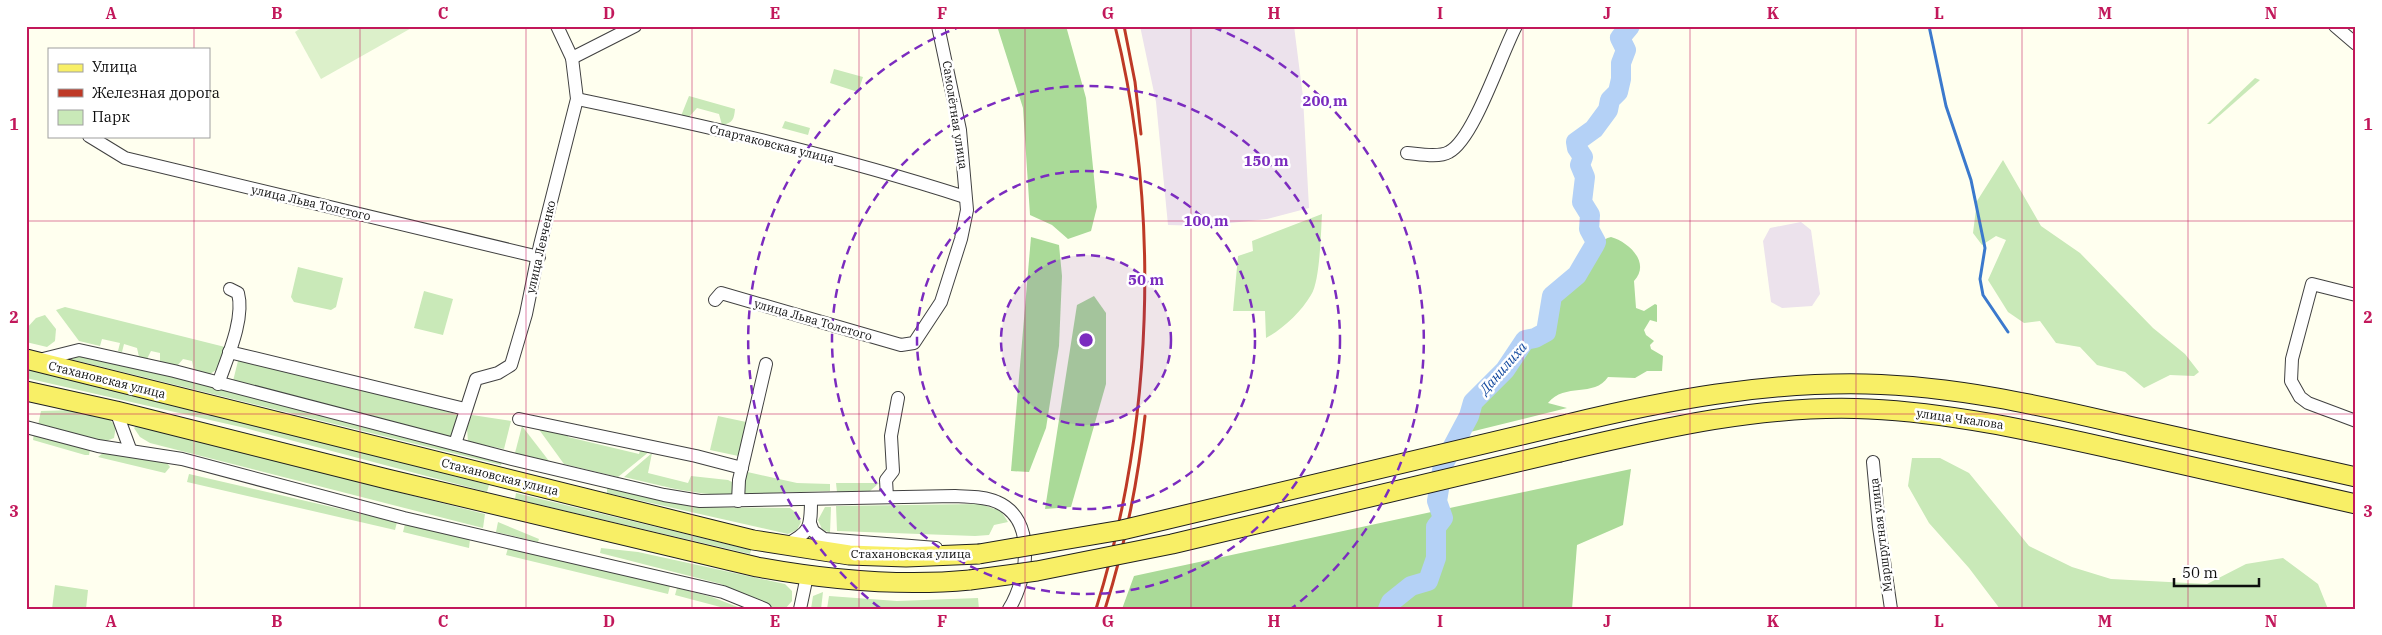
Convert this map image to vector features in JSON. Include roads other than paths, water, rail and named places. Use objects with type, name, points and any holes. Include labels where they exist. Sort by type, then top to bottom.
[{"type":"main road","name":"Стахановская улица","points":[[30,361],[753,540],[849,555],[906,557],[979,554]]},
{"type":"main road","name":"улица Чкалова","points":[[979,554],[1122,530],[1654,404],[1752,389],[1811,385],[1920,387],[2016,400],[2356,477]]},
{"type":"main road","name":"Стахановская улица","points":[[26,391],[116,411],[396,481],[757,567],[807,576],[904,584],[970,580]]},
{"type":"main road","name":"улица Чкалова","points":[[970,580],[1037,571],[1172,544],[1660,428],[1756,413],[1813,410],[1887,410],[1916,412],[2012,426],[2356,504]]},
{"type":"street","name":"улица Левченко","points":[[455,444],[476,379],[498,373],[511,365],[526,314],[577,99],[572,58],[557,26]]},
{"type":"street","points":[[572,58],[635,26]]},
{"type":"street","name":"Самолётная улица","points":[[914,343],[941,302],[961,239],[967,210],[965,169],[960,130],[938,26]]},
{"type":"street","points":[[1407,153],[1441,155],[1448,153],[1460,142],[1470,127],[1516,26]]},
{"type":"street","points":[[2335,26],[2356,44]]},
{"type":"street","name":"Спартаковская улица","points":[[577,99],[667,117],[886,172],[965,197]]},
{"type":"street","name":"улица Льва Толстого","points":[[92,138],[125,158],[539,257]]},
{"type":"street","points":[[2356,295],[2312,284],[2290,373],[2294,389],[2308,403],[2356,421]]},
{"type":"street","points":[[218,384],[229,352],[241,304],[238,293],[230,289]]},
{"type":"street","name":"улица Льва Толстого","points":[[714,300],[721,293],[902,345],[914,343]]},
{"type":"street","points":[[30,361],[80,350],[174,371],[218,384],[455,444],[664,495],[700,501],[887,497],[977,497],[996,501],[1010,510],[1022,530],[1025,554],[1019,586],[1009,609]]},
{"type":"street","points":[[229,352],[465,409]]},
{"type":"street","points":[[738,501],[742,468],[766,364]]},
{"type":"street","points":[[887,497],[886,480],[893,471],[891,436],[898,398]]},
{"type":"street","points":[[116,411],[130,449]]},
{"type":"street","points":[[519,420],[696,456],[742,468]]},
{"type":"street","points":[[26,427],[98,446],[130,449],[182,459],[404,518],[723,592],[765,609]]},
{"type":"street","name":"Маршрутная улица","points":[[1873,462],[1879,527],[1891,609]]},
{"type":"street","points":[[785,545],[805,534],[810,523],[811,499]]},
{"type":"street","points":[[810,523],[815,534],[824,539],[979,554]]},
{"type":"street","points":[[800,609],[807,576]]},
{"type":"waterway","name":"Данилиха","points":[[1388,609],[1391,602],[1411,586],[1428,581],[1436,558],[1436,527],[1443,518],[1437,501],[1443,465],[1469,416],[1473,402],[1505,370],[1525,340],[1535,338],[1546,332],[1552,296],[1577,275],[1596,242],[1589,229],[1590,215],[1582,202],[1585,177],[1580,165],[1583,157],[1577,148],[1576,142],[1594,129],[1608,110],[1610,100],[1618,92],[1621,79],[1621,63],[1626,50],[1620,38],[1630,26]]},
{"type":"waterway","points":[[1929,26],[1946,106],[1971,180],[1985,248],[1980,279],[1983,295],[2008,332]]},
{"type":"railway","points":[[1096,609],[1115,539],[1129,467],[1139,393],[1144,319],[1144,244],[1139,170],[1130,97],[1115,26]]},
{"type":"railway","points":[[1124,26],[1135,82],[1141,134]]},
{"type":"railway","points":[[1105,609],[1130,513],[1139,465],[1145,416]]}]
